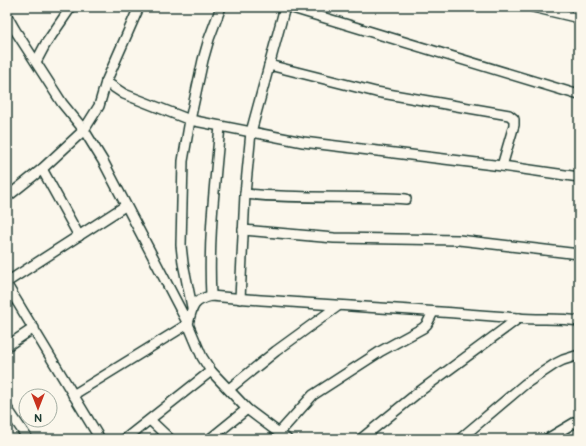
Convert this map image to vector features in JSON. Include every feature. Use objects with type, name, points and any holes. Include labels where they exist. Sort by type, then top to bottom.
[{"type":"street","points":[[36,62],[45,45],[71,7]]},
{"type":"street","points":[[7,197],[42,169],[84,130],[99,106],[106,82],[139,7]]},
{"type":"street","points":[[73,395],[188,324],[192,307],[181,245],[183,161],[190,120],[209,39],[221,7]]},
{"type":"street","points":[[240,299],[245,194],[251,132],[285,7]]},
{"type":"street","points":[[289,7],[579,95]]},
{"type":"street","points":[[533,7],[579,18]]},
{"type":"street","points":[[7,16],[62,103],[84,130],[102,161],[188,324],[202,357],[211,371],[247,409],[287,439]]},
{"type":"street","points":[[269,65],[376,92],[509,115],[514,119],[514,125],[502,166]]},
{"type":"street","points":[[106,82],[124,94],[137,100],[190,120],[303,142],[502,166],[579,177]]},
{"type":"street","points":[[211,296],[211,226],[220,126]]},
{"type":"street","points":[[42,169],[79,236]]},
{"type":"street","points":[[245,194],[285,197],[381,197],[406,199]]},
{"type":"street","points":[[100,439],[7,283],[125,206]]},
{"type":"street","points":[[243,230],[341,238],[459,240],[579,254]]},
{"type":"street","points":[[192,307],[202,298],[211,296],[338,306],[363,306],[579,321]]},
{"type":"street","points":[[229,389],[276,351],[338,306]]},
{"type":"street","points":[[280,433],[313,395],[381,351],[423,328],[427,324],[433,312]]},
{"type":"street","points":[[361,439],[420,391],[520,318]]},
{"type":"street","points":[[7,346],[34,328]]},
{"type":"street","points":[[460,439],[525,384],[555,364],[579,355]]},
{"type":"street","points":[[125,439],[211,371]]},
{"type":"street","points":[[7,408],[28,439]]},
{"type":"street","points":[[210,439],[247,409]]},
{"type":"street","points":[[150,420],[170,439]]},
{"type":"street","points":[[547,439],[579,420]]}]
